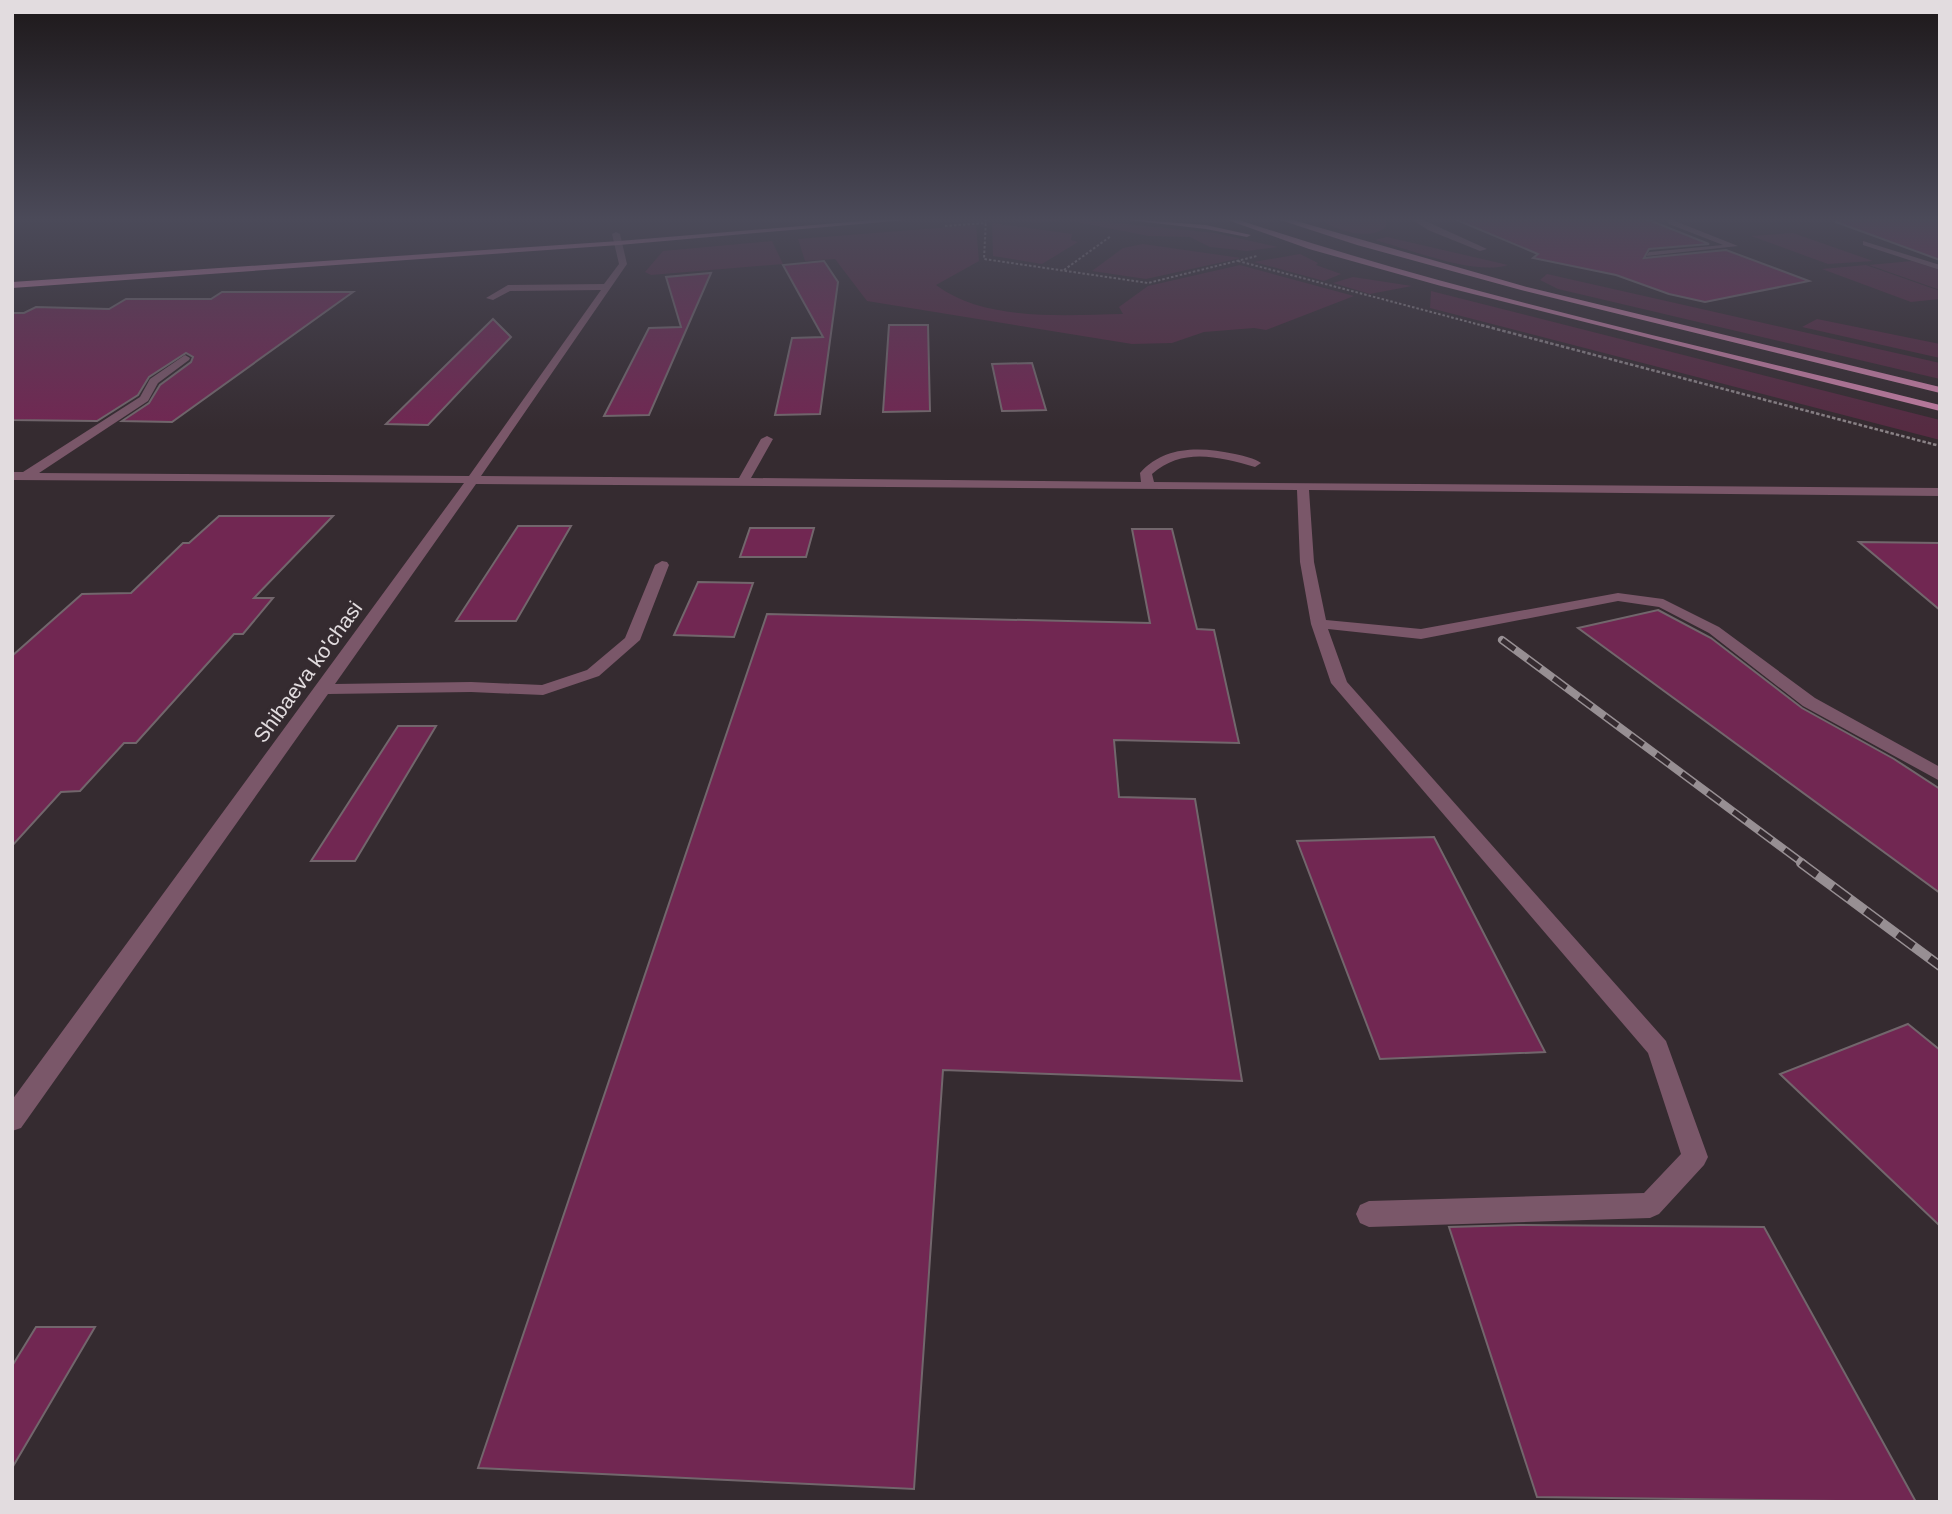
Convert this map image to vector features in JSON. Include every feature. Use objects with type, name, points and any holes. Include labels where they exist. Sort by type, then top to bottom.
[{"type":"main road","points":[[1463,289],[1940,408]]},
{"type":"main road","points":[[1525,289],[1940,390]]},
{"type":"street","points":[[490,298],[507,289]]},
{"type":"street","name":"Shibaeva ko'chasi","points":[[12,1120],[472,481],[606,289]]},
{"type":"street","points":[[26,476],[144,399],[154,381],[185,358]]},
{"type":"street","points":[[743,482],[767,439]]},
{"type":"street","points":[[1148,485],[1146,473],[1159,460],[1174,453],[1206,453],[1255,463]]},
{"type":"street","points":[[12,476],[1940,492]]},
{"type":"street","points":[[1303,486],[1307,562],[1319,624],[1339,683],[1658,1048],[1695,1157],[1650,1205],[1369,1214]]},
{"type":"street","points":[[322,689],[471,687],[543,690],[593,673],[632,640],[662,565]]},
{"type":"street","points":[[1319,624],[1421,634],[1618,597],[1663,603],[1714,630],[1809,702],[1940,775]]},
{"type":"path","points":[[1343,289],[1940,446]]},
{"type":"shaded area","points":[[858,289],[942,289],[956,297],[1001,311],[1051,315],[1123,314],[1119,307],[1144,289],[1327,289],[1354,296],[1266,330],[1254,328],[1204,332],[1172,343],[1132,344],[867,301]]},
{"type":"shaded area","points":[[1352,289],[1398,289],[1370,294]]},
{"type":"shaded area","points":[[1558,289],[1612,289],[1940,363],[1940,379]]},
{"type":"shaded area","points":[[1875,289],[1933,289],[1940,291],[1940,299],[1911,302]]},
{"type":"shaded area","points":[[1431,291],[1940,420],[1940,440],[1430,308]]},
{"type":"shaded area","points":[[1817,319],[1940,344],[1940,358],[1802,327]]},
{"type":"building","points":[[669,289],[704,289],[649,415],[604,416],[649,328],[681,327]]},
{"type":"building","points":[[796,289],[837,289],[820,414],[775,415],[792,338],[823,337]]},
{"type":"building","points":[[1654,289],[1771,289],[1705,302]]},
{"type":"building","points":[[222,292],[353,292],[172,422],[122,421],[149,403],[160,385],[191,362],[193,357],[186,353],[149,377],[138,395],[97,421],[12,420],[12,313],[24,313],[36,307],[109,309],[126,299],[211,299]]},
{"type":"building","points":[[493,319],[511,337],[428,425],[386,424]]},
{"type":"building","points":[[889,325],[928,325],[930,411],[883,412]]},
{"type":"building","points":[[1032,363],[1046,410],[1002,411],[992,364]]},
{"type":"building","points":[[219,516],[333,516],[254,598],[273,598],[243,634],[234,634],[136,743],[124,743],[80,791],[61,792],[12,846],[12,656],[82,594],[131,593],[183,543],[189,543]]},
{"type":"building","points":[[518,526],[571,526],[516,621],[456,621]]},
{"type":"building","points":[[750,528],[814,528],[806,557],[740,557]]},
{"type":"building","points":[[1132,529],[1172,529],[1197,629],[1214,630],[1239,743],[1114,740],[1119,797],[1195,799],[1242,1081],[943,1070],[914,1489],[478,1468],[767,614],[1150,623]]},
{"type":"building","points":[[1859,542],[1940,543],[1940,610]]},
{"type":"building","points":[[698,582],[753,583],[734,637],[674,635]]},
{"type":"building","points":[[1658,610],[1711,638],[1802,708],[1894,759],[1940,789],[1940,893],[1578,628]]},
{"type":"building","points":[[398,726],[436,726],[355,861],[311,861]]},
{"type":"building","points":[[1434,837],[1545,1052],[1380,1059],[1297,841]]},
{"type":"building","points":[[1908,1024],[1940,1050],[1940,1226],[1780,1074]]},
{"type":"building","points":[[1449,1227],[1764,1227],[1916,1502],[1537,1497]]},
{"type":"building","points":[[36,1327],[95,1327],[12,1468],[12,1366]]},
{"type":"railway","points":[[1502,640],[1804,864]]},
{"type":"railway","points":[[1801,863],[1940,966]]}]
